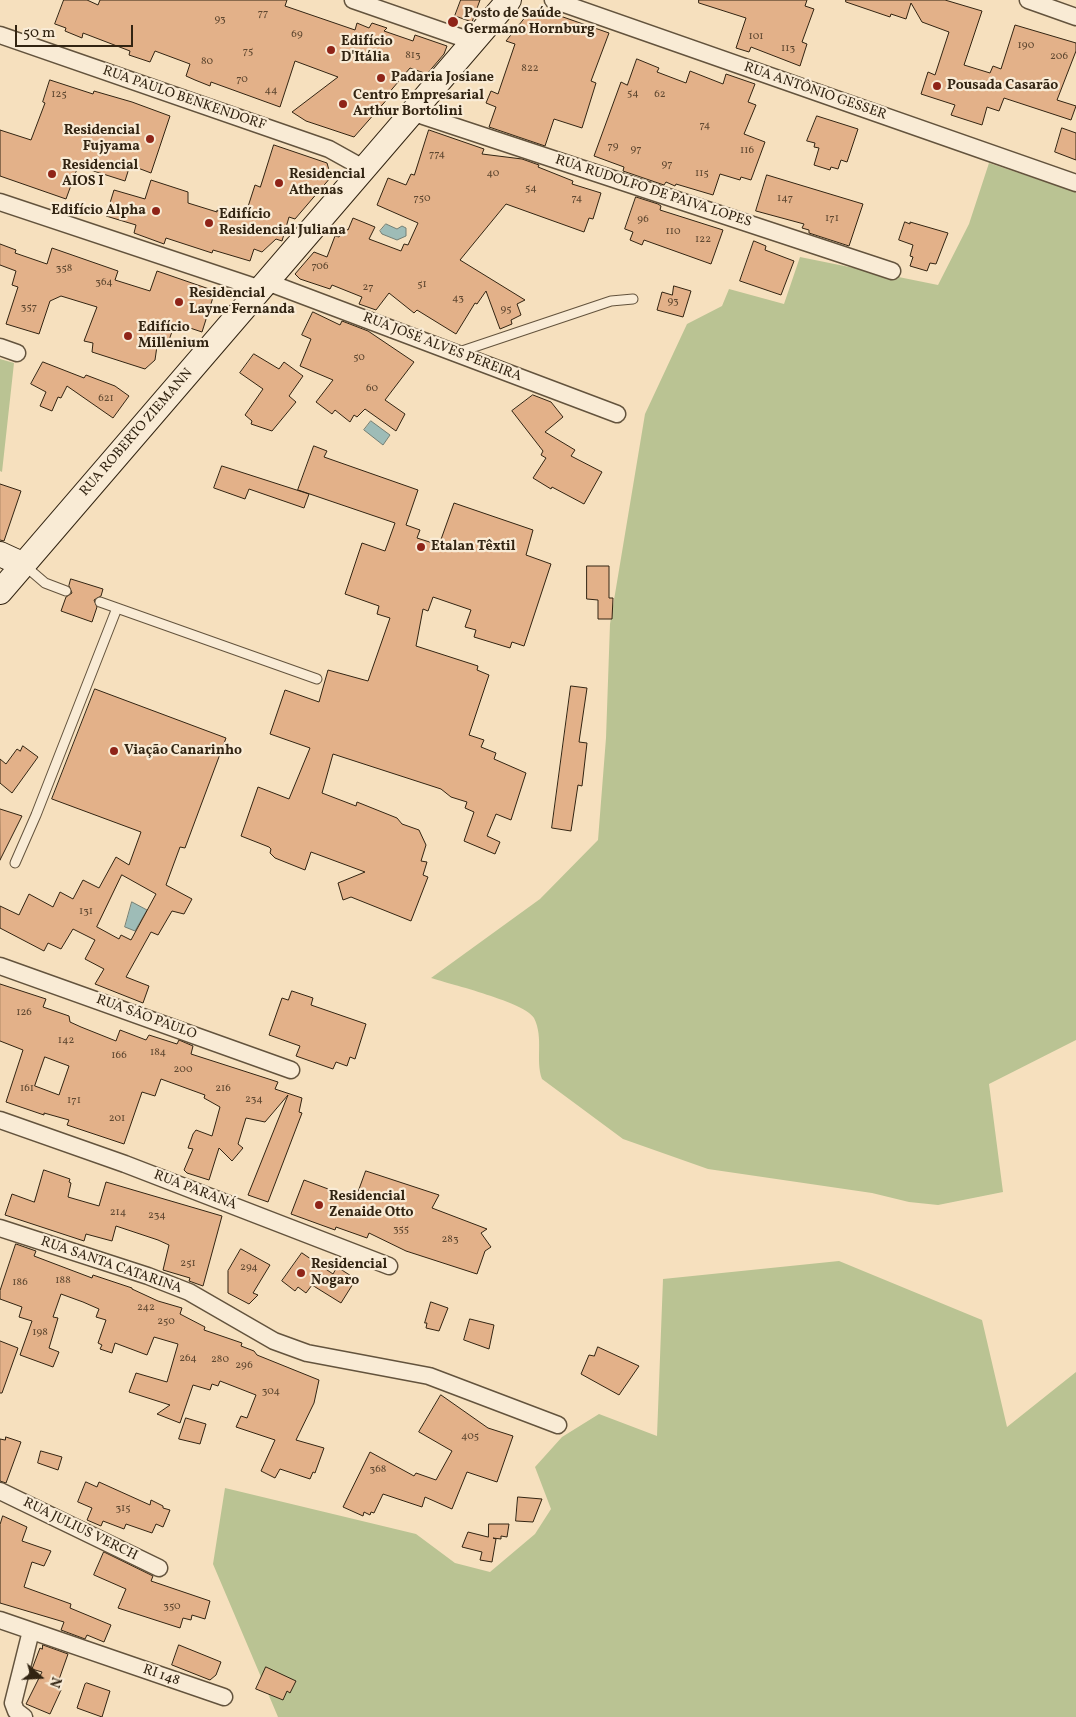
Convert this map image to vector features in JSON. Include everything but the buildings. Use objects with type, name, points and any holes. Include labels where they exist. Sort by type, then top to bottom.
[{"type":"main road","name":"RUA ROBERTO ZIEMANN","points":[[0,592],[414,113],[509,0]]},
{"type":"main road","points":[[0,554],[24,565]]},
{"type":"street","points":[[353,0],[474,42]]},
{"type":"street","name":"RUA ANTÔNIO GESSER","points":[[553,0],[1076,183]]},
{"type":"street","points":[[1028,0],[1076,17]]},
{"type":"street","name":"RUA PAULO BENKENDORF","points":[[0,35],[329,149],[365,169]]},
{"type":"street","name":"RUA RUDOLFO DE PAIVA LOPES","points":[[414,113],[892,271]]},
{"type":"street","name":"RUA JOSÉ ALVES PEREIRA","points":[[0,202],[264,286],[457,353],[617,414]]},
{"type":"street","points":[[0,347],[17,353]]},
{"type":"street","name":"RUA SÃO PAULO","points":[[0,966],[291,1070]]},
{"type":"street","name":"RUA PARANÁ","points":[[0,1120],[125,1164],[389,1266]]},
{"type":"street","name":"RUA SANTA CATARINA","points":[[0,1228],[148,1276],[190,1292],[274,1341],[307,1353],[429,1376],[558,1425]]},
{"type":"street","name":"RUA JULIUS VERCH","points":[[0,1492],[159,1568]]},
{"type":"street","name":"RI 148","points":[[0,1620],[224,1697]]},
{"type":"street","points":[[24,1717],[16,1711],[13,1703],[31,1631]]},
{"type":"lane","points":[[457,353],[611,301],[633,299]]},
{"type":"lane","points":[[24,565],[44,583],[66,591]]},
{"type":"lane","points":[[100,602],[317,679]]},
{"type":"lane","points":[[15,863],[36,815],[117,608]]},
{"type":"green space","points":[[989,163],[1076,192],[1076,1040],[989,1084],[1003,1192],[938,1205],[909,1202],[872,1193],[708,1169],[623,1139],[542,1079],[539,1064],[537,1026],[534,1018],[528,1012],[503,1000],[431,978],[540,899],[598,840],[606,738],[610,624],[645,414],[687,324],[722,306],[729,289],[784,304],[800,257],[938,285],[969,224]]},
{"type":"green space","points":[[0,359],[14,363],[2,472],[0,471]]},
{"type":"green space","points":[[839,1261],[982,1320],[1007,1427],[1076,1372],[1076,1717],[278,1717],[213,1564],[225,1488],[416,1534],[455,1563],[490,1572],[535,1534],[551,1509],[535,1467],[562,1437],[599,1414],[657,1436],[663,1279]]},
{"type":"water","points":[[386,224],[397,229],[402,226],[406,228],[406,236],[397,240],[382,234],[380,231]]},
{"type":"water","points":[[371,421],[390,435],[383,445],[364,430]]},
{"type":"water","points":[[132,902],[147,910],[135,931],[125,927]]},
{"type":"place","name":"Posto de Saúde Germano Hornburg","points":[[453,22]]},
{"type":"place","name":"Edifício D'Itália","points":[[331,50]]},
{"type":"place","name":"Padaria Josiane","points":[[381,78]]},
{"type":"place","name":"Pousada Casarão","points":[[937,86]]},
{"type":"place","name":"Centro Empresarial Arthur Bortolini","points":[[343,104]]},
{"type":"place","name":"Residencial Fujyama","points":[[150,139]]},
{"type":"place","name":"Residencial AIOS I","points":[[52,174]]},
{"type":"place","name":"Residencial Athenas","points":[[279,183]]},
{"type":"place","name":"Edifício Alpha","points":[[156,211]]},
{"type":"place","name":"Edifício Residencial Juliana","points":[[209,223]]},
{"type":"place","name":"Residencial Layne Fernanda","points":[[179,302]]},
{"type":"place","name":"Edifício Millenium","points":[[128,336]]},
{"type":"place","name":"Etalan Têxtil","points":[[421,547]]},
{"type":"place","name":"Viação Canarinho","points":[[114,751]]},
{"type":"place","name":"Residencial Zenaide Otto","points":[[319,1205]]},
{"type":"place","name":"Residencial Nogaro","points":[[301,1273]]}]
